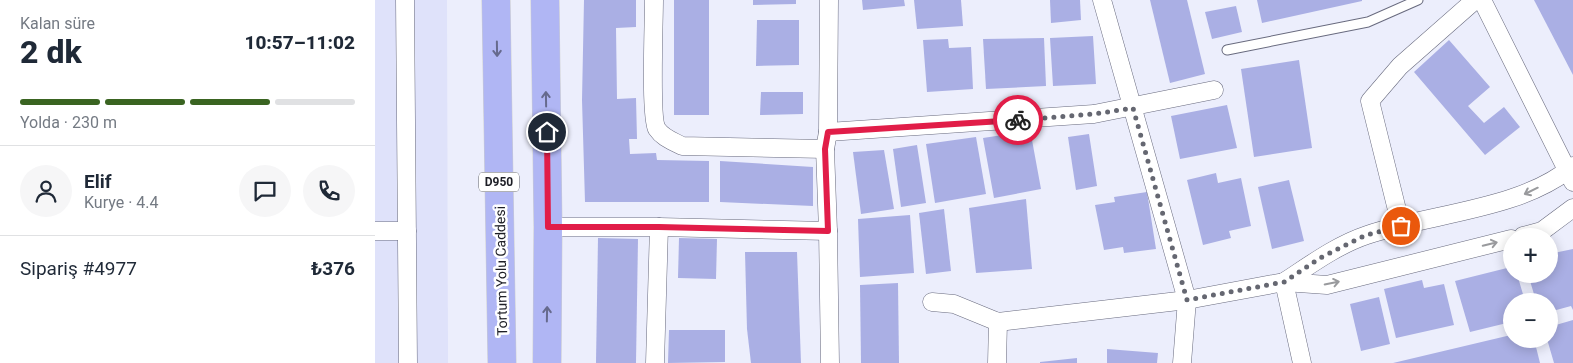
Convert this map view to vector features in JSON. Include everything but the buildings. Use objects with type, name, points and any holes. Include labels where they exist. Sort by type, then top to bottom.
[{"type":"highway","name":"Tortum Yolu Caddesi","points":[[496,0],[502,363]]},
{"type":"highway","points":[[545,0],[548,227],[547,363]]},
{"type":"street","points":[[405,0],[408,363]]},
{"type":"street","points":[[654,0],[655,127],[663,136],[683,146],[826,141],[1094,114],[1133,108],[1214,90]]},
{"type":"street","points":[[829,0],[826,141],[830,363]]},
{"type":"street","points":[[1102,0],[1187,300],[1182,363]]},
{"type":"street","points":[[1401,226],[1370,101],[1400,66],[1475,0]]},
{"type":"street","points":[[1284,282],[1320,258],[1366,235],[1528,194],[1571,173],[1482,0]]},
{"type":"street","points":[[1547,228],[1573,208]]},
{"type":"street","points":[[548,227],[659,227],[828,231]]},
{"type":"street","points":[[655,363],[659,227]]},
{"type":"street","points":[[375,231],[407,231]]},
{"type":"street","points":[[932,302],[954,304],[997,322],[1187,300],[1284,282],[1327,285],[1503,241]]},
{"type":"street","points":[[1284,282],[1302,363]]},
{"type":"street","points":[[997,322],[997,363]]},
{"type":"lane","points":[[1227,50],[1368,22],[1418,0]]},
{"type":"shaded area","points":[[375,0],[447,0],[448,363],[375,363]]},
{"type":"way so far","points":[[1018,120],[1094,114],[1133,108],[1187,300],[1284,282],[1320,258],[1366,235],[1401,226]]},
{"type":"route","points":[[547,132],[548,227],[659,227],[828,231],[825,149],[828,132],[1018,120]]}]
